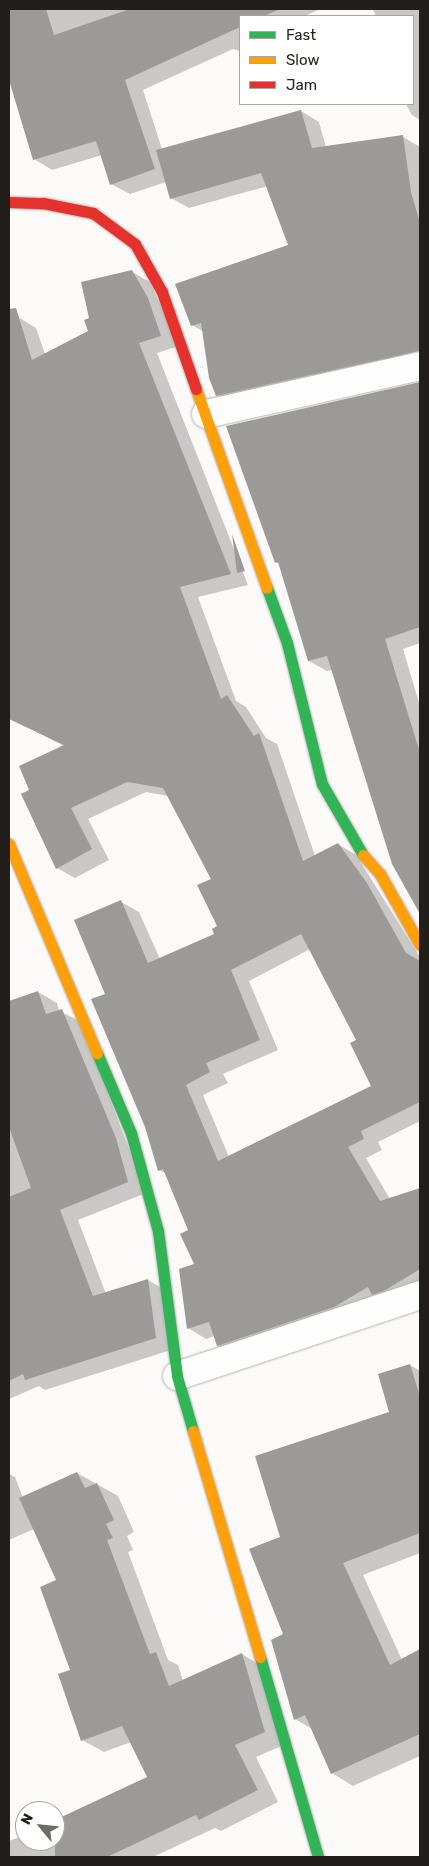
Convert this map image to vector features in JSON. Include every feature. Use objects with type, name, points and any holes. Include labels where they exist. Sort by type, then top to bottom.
[{"type":"street","points":[[9,202],[43,203],[93,213],[135,244],[162,292],[287,643],[322,784],[362,853],[380,874],[420,945]]},
{"type":"street","points":[[206,414],[420,366]]},
{"type":"street","points":[[9,844],[131,1133],[158,1231],[177,1376],[318,1857]]},
{"type":"street","points":[[177,1376],[420,1295]]},
{"type":"building","points":[[9,9],[46,9],[54,35],[130,9],[280,9],[266,15],[239,15],[239,27],[125,80],[155,169],[110,185],[96,141],[33,160],[9,80]]},
{"type":"building","points":[[301,110],[312,148],[403,135],[411,192],[420,223],[420,351],[216,396],[209,378],[201,323],[191,326],[175,284],[288,245],[261,173],[170,199],[156,150]]},
{"type":"building","points":[[132,270],[148,298],[161,336],[139,343],[231,574],[180,587],[221,699],[227,695],[254,736],[259,733],[303,861],[338,843],[367,883],[406,953],[420,961],[420,1102],[361,1131],[364,1139],[348,1147],[380,1201],[420,1188],[420,1269],[384,1291],[372,1295],[368,1287],[334,1307],[217,1346],[209,1322],[187,1329],[179,1269],[194,1264],[180,1234],[188,1230],[163,1169],[158,1171],[145,1127],[91,999],[105,994],[74,920],[121,900],[148,963],[214,934],[212,929],[217,926],[197,885],[211,879],[163,788],[127,782],[71,808],[92,849],[56,869],[21,794],[29,790],[19,766],[64,745],[9,719],[9,309],[16,308],[32,360],[88,331],[84,320],[89,318],[81,282]],"holes":[[[301,934],[356,1040],[350,1043],[371,1086],[218,1161],[186,1085],[210,1072],[206,1063],[260,1040],[231,970]]]},
{"type":"building","points":[[420,382],[420,627],[385,639],[420,753],[420,914],[392,864],[327,656],[308,661],[278,562],[275,563],[226,426]]},
{"type":"building","points":[[232,534],[245,571],[237,573]]},
{"type":"building","points":[[38,991],[46,1014],[62,1009],[116,1138],[128,1182],[60,1210],[93,1296],[148,1279],[156,1338],[25,1380],[23,1374],[9,1381],[9,1197],[31,1188],[9,1127],[9,1001]]},
{"type":"building","points":[[410,1364],[420,1397],[420,1533],[343,1563],[390,1665],[420,1649],[420,1734],[331,1774],[305,1715],[294,1720],[271,1640],[283,1634],[249,1549],[280,1537],[255,1456],[389,1412],[378,1374]]},
{"type":"building","points":[[77,1472],[85,1488],[97,1483],[114,1520],[106,1524],[113,1538],[107,1540],[150,1654],[156,1652],[169,1686],[242,1653],[265,1732],[235,1745],[258,1790],[199,1820],[196,1815],[107,1857],[55,1857],[55,1851],[65,1851],[65,1815],[147,1777],[122,1726],[81,1741],[58,1674],[70,1670],[40,1587],[56,1580],[19,1498]]},
{"type":"traffic: fast","points":[[267,588],[287,643],[322,784],[363,855]]},
{"type":"traffic: fast","points":[[97,1053],[131,1133],[158,1231],[177,1376],[193,1431]]},
{"type":"traffic: fast","points":[[260,1657],[318,1857]]},
{"type":"traffic: slow","points":[[196,389],[267,588]]},
{"type":"traffic: slow","points":[[9,844],[97,1053]]},
{"type":"traffic: slow","points":[[363,855],[380,874],[420,945]]},
{"type":"traffic: slow","points":[[193,1431],[260,1657]]},
{"type":"traffic: jam","points":[[9,202],[43,203],[93,213],[135,244],[162,292],[196,389]]}]
